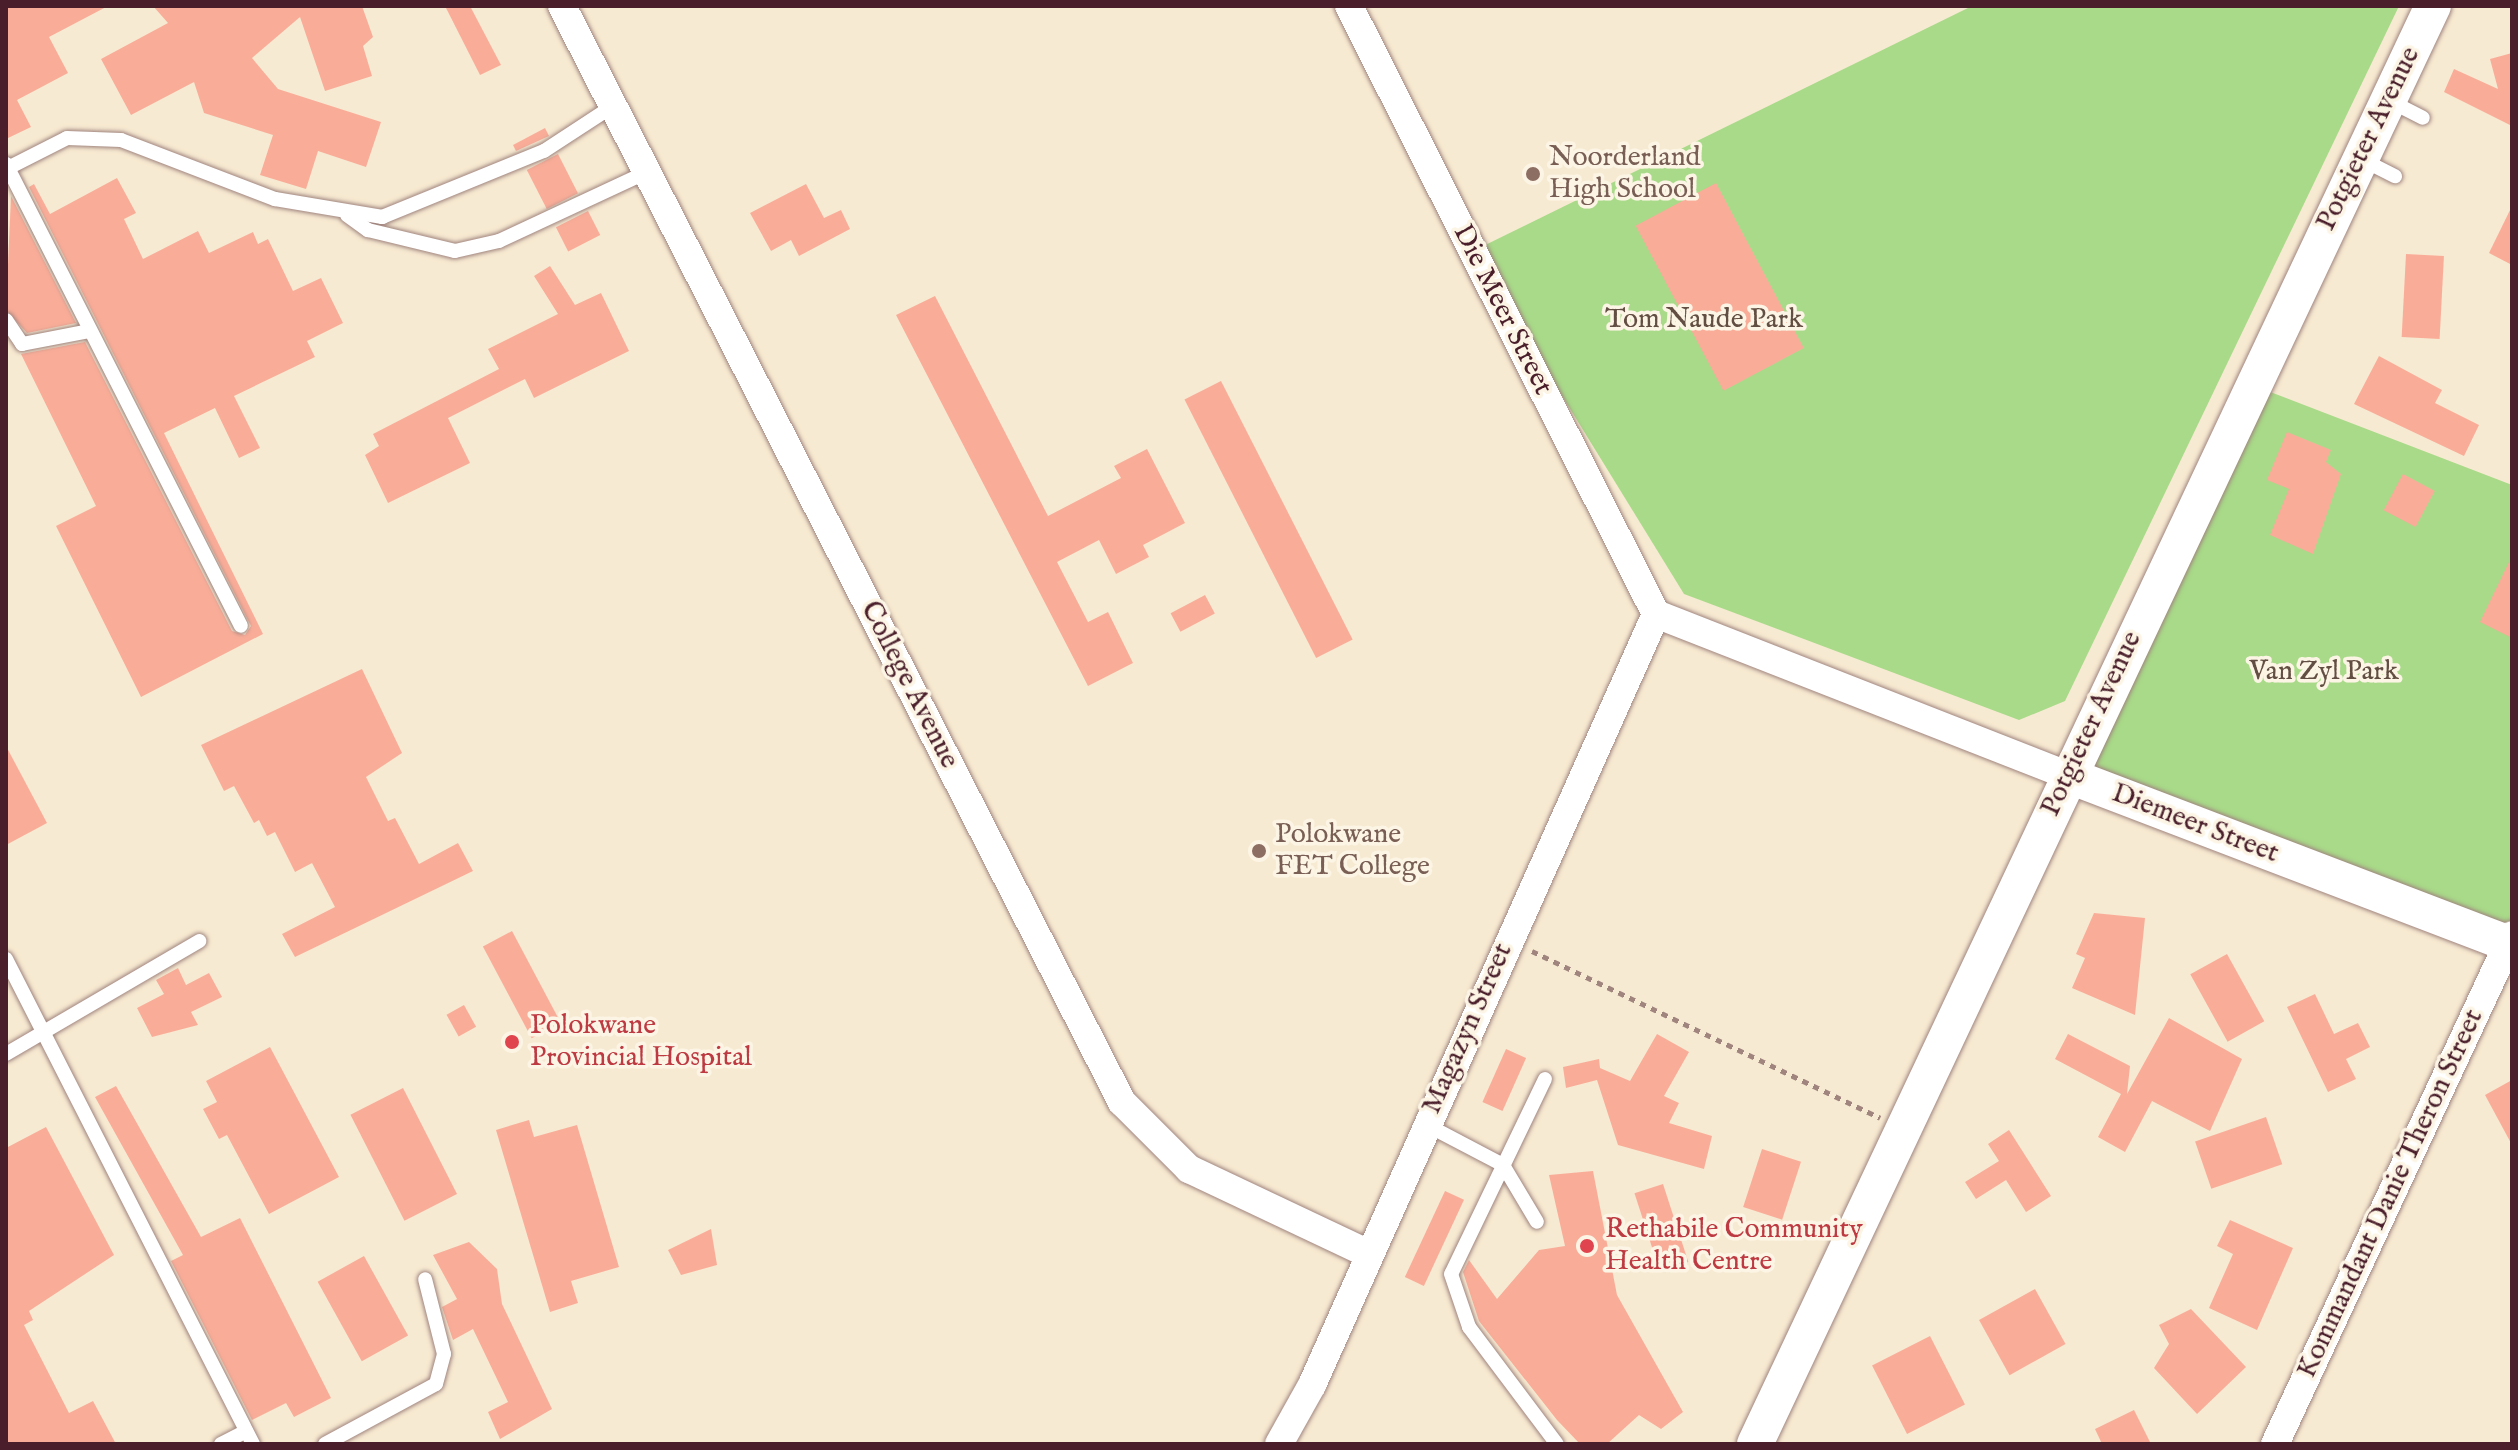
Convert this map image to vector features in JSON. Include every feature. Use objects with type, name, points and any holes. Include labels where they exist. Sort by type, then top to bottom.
[{"type":"street","name":"College Avenue","points":[[562,6],[1122,1102],[1189,1169],[1369,1254]]},
{"type":"street","name":"Die Meer Street","points":[[1349,6],[1656,614]]},
{"type":"street","name":"Potgieter Avenue","points":[[1755,1444],[2067,775],[2433,6]]},
{"type":"street","name":"Diemeer Street","points":[[1656,614],[2067,775],[2511,941]]},
{"type":"street","name":"Magazyn Street","points":[[1279,1444],[1369,1254],[1656,614]]},
{"type":"street","name":"Kommandant Danie Theron Street","points":[[2275,1444],[2511,941]]},
{"type":"lane","points":[[2388,100],[2423,118]]},
{"type":"lane","points":[[241,626],[7,167],[67,138],[121,140],[275,199],[347,215],[382,217],[441,196],[544,151],[613,106]]},
{"type":"lane","points":[[2359,158],[2395,176]]},
{"type":"lane","points":[[347,215],[368,230],[455,251],[499,241],[647,172]]},
{"type":"lane","points":[[6,320],[22,344],[89,331]]},
{"type":"lane","points":[[6,1054],[47,1034],[199,941]]},
{"type":"lane","points":[[6,959],[47,1034],[250,1438],[221,1444]]},
{"type":"lane","points":[[1545,1079],[1456,1259],[1452,1289],[1469,1327],[1557,1444]]},
{"type":"lane","points":[[1425,1124],[1503,1165],[1537,1222]]},
{"type":"lane","points":[[325,1444],[436,1384],[444,1354],[425,1279]]},
{"type":"path","points":[[1509,940],[1902,1128]]},
{"type":"green space","name":"Tom Naude Park","points":[[1972,6],[2399,6],[2065,701],[2019,720],[1684,594],[1473,251]]},
{"type":"green space","name":"Van Zyl Park","points":[[2252,385],[2512,485],[2512,935],[2067,775]]},
{"type":"building","points":[[6,6],[108,6],[49,37],[68,73],[17,100],[31,127],[6,139]]},
{"type":"building","points":[[153,6],[362,6],[373,37],[363,46],[372,76],[325,91],[300,17],[252,58],[278,89],[381,122],[366,167],[318,151],[306,189],[260,175],[273,135],[204,113],[194,82],[131,115],[101,59],[168,23]]},
{"type":"building","points":[[445,6],[470,6],[501,65],[480,75]]},
{"type":"building","points":[[2512,53],[2512,126],[2444,92],[2454,69],[2498,89],[2490,59]]},
{"type":"building","points":[[545,128],[549,136],[516,151],[513,145]]},
{"type":"building","points":[[558,154],[578,193],[547,209],[527,170]]},
{"type":"building","points":[[117,178],[136,213],[124,219],[143,259],[198,231],[209,253],[253,232],[258,244],[268,239],[293,291],[321,278],[343,323],[307,341],[315,357],[234,396],[260,448],[239,458],[215,408],[164,433],[263,634],[141,697],[56,526],[96,506],[21,354],[85,342],[232,631],[245,635],[251,626],[29,187],[34,184],[50,214]]},
{"type":"building","points":[[1716,183],[1804,348],[1723,391],[1636,226]]},
{"type":"building","points":[[806,184],[824,218],[841,210],[850,229],[799,256],[791,240],[771,251],[750,213]]},
{"type":"building","points":[[11,196],[76,323],[27,333],[6,310]]},
{"type":"building","points":[[2512,206],[2512,265],[2489,253]]},
{"type":"building","points":[[588,211],[600,235],[568,251],[556,227]]},
{"type":"building","points":[[2406,254],[2444,256],[2440,339],[2402,337]]},
{"type":"building","points":[[550,266],[575,305],[601,293],[629,351],[534,398],[525,379],[448,418],[470,463],[388,503],[365,455],[379,446],[373,434],[499,369],[488,349],[558,314],[534,276]]},
{"type":"building","points":[[935,296],[1048,516],[1121,478],[1114,466],[1147,449],[1185,523],[1143,545],[1149,557],[1116,574],[1099,540],[1057,562],[1088,622],[1108,612],[1133,663],[1088,686],[896,315]]},
{"type":"building","points":[[2379,356],[2442,390],[2435,403],[2479,425],[2464,456],[2354,404]]},
{"type":"building","points":[[1221,381],[1353,639],[1316,658],[1184,400]]},
{"type":"building","points":[[2287,432],[2331,450],[2326,462],[2341,474],[2313,554],[2270,535],[2289,489],[2267,480]]},
{"type":"building","points":[[2403,474],[2435,491],[2416,527],[2384,510]]},
{"type":"building","points":[[2512,556],[2512,638],[2480,622]]},
{"type":"building","points":[[1205,595],[1215,614],[1180,632],[1171,613]]},
{"type":"building","points":[[362,669],[402,753],[366,777],[388,821],[395,818],[419,864],[458,843],[473,871],[295,957],[282,934],[335,907],[312,863],[295,872],[275,832],[267,836],[259,820],[254,823],[234,786],[224,791],[201,745]]},
{"type":"building","points":[[6,746],[47,823],[6,845]]},
{"type":"building","points":[[2094,913],[2145,918],[2135,1015],[2072,988],[2085,958],[2076,954]]},
{"type":"building","points":[[512,931],[561,1023],[532,1038],[483,946]]},
{"type":"building","points":[[2227,954],[2264,1021],[2228,1042],[2190,974]]},
{"type":"building","points":[[178,968],[186,985],[209,973],[222,997],[191,1012],[198,1025],[152,1037],[137,1008],[164,994],[156,980]]},
{"type":"building","points":[[2315,994],[2334,1034],[2358,1023],[2370,1047],[2346,1059],[2356,1079],[2328,1092],[2287,1007]]},
{"type":"building","points":[[464,1005],[476,1027],[459,1037],[447,1015]]},
{"type":"building","points":[[2169,1018],[2242,1059],[2210,1131],[2152,1101],[2125,1152],[2098,1137],[2121,1094],[2055,1059],[2068,1034],[2130,1066],[2127,1094]]},
{"type":"building","points":[[1657,1034],[1689,1052],[1664,1096],[1679,1103],[1669,1123],[1712,1136],[1704,1169],[1618,1145],[1597,1080],[1566,1088],[1563,1067],[1599,1059],[1600,1068],[1630,1081]]},
{"type":"building","points":[[270,1047],[339,1177],[269,1214],[227,1135],[219,1139],[203,1109],[217,1102],[206,1081]]},
{"type":"building","points":[[1506,1049],[1526,1058],[1503,1111],[1482,1102]]},
{"type":"building","points":[[2512,1080],[2512,1145],[2485,1095]]},
{"type":"building","points":[[116,1086],[201,1237],[240,1218],[331,1398],[294,1417],[286,1403],[252,1420],[171,1261],[183,1255],[95,1097]]},
{"type":"building","points":[[403,1088],[457,1194],[404,1221],[350,1115]]},
{"type":"building","points":[[2266,1117],[2282,1164],[2211,1189],[2195,1141]]},
{"type":"building","points":[[529,1120],[534,1137],[577,1125],[619,1267],[571,1281],[578,1303],[550,1312],[496,1130]]},
{"type":"building","points":[[46,1127],[114,1255],[29,1311],[33,1320],[24,1325],[69,1413],[93,1401],[116,1444],[6,1444],[6,1148]]},
{"type":"building","points":[[2009,1130],[2051,1196],[2026,1212],[2006,1180],[1976,1199],[1965,1182],[1999,1161],[1988,1144]]},
{"type":"building","points":[[1762,1149],[1801,1162],[1782,1220],[1743,1207]]},
{"type":"building","points":[[1593,1171],[1617,1295],[1683,1412],[1661,1429],[1639,1415],[1607,1444],[1580,1444],[1557,1420],[1479,1321],[1463,1272],[1469,1260],[1497,1299],[1539,1250],[1565,1246],[1549,1175]]},
{"type":"building","points":[[1663,1184],[1688,1262],[1660,1271],[1634,1193]]},
{"type":"building","points":[[1445,1191],[1464,1200],[1424,1286],[1405,1277]]},
{"type":"building","points":[[2230,1220],[2293,1248],[2257,1330],[2209,1308],[2233,1254],[2217,1246]]},
{"type":"building","points":[[711,1229],[717,1265],[681,1275],[668,1250]]},
{"type":"building","points":[[469,1242],[497,1269],[502,1304],[552,1409],[500,1439],[488,1412],[508,1402],[473,1329],[453,1340],[442,1307],[457,1299],[433,1255]]},
{"type":"building","points":[[364,1256],[408,1336],[362,1361],[318,1282]]},
{"type":"building","points":[[2035,1289],[2066,1344],[2010,1375],[1979,1320]]},
{"type":"building","points":[[2191,1309],[2246,1367],[2197,1414],[2154,1368],[2169,1344],[2159,1325]]},
{"type":"building","points":[[1930,1336],[1965,1405],[1907,1434],[1872,1366]]},
{"type":"building","points":[[2134,1410],[2151,1444],[2102,1444],[2095,1429]]},
{"type":"place","name":"Noorderland High School","points":[[1533,174]]},
{"type":"place","name":"Polokwane FET College","points":[[1259,851]]},
{"type":"place","name":"Polokwane Provincial Hospital","points":[[512,1042]]},
{"type":"place","name":"Rethabile Community Health Centre","points":[[1587,1246]]}]
